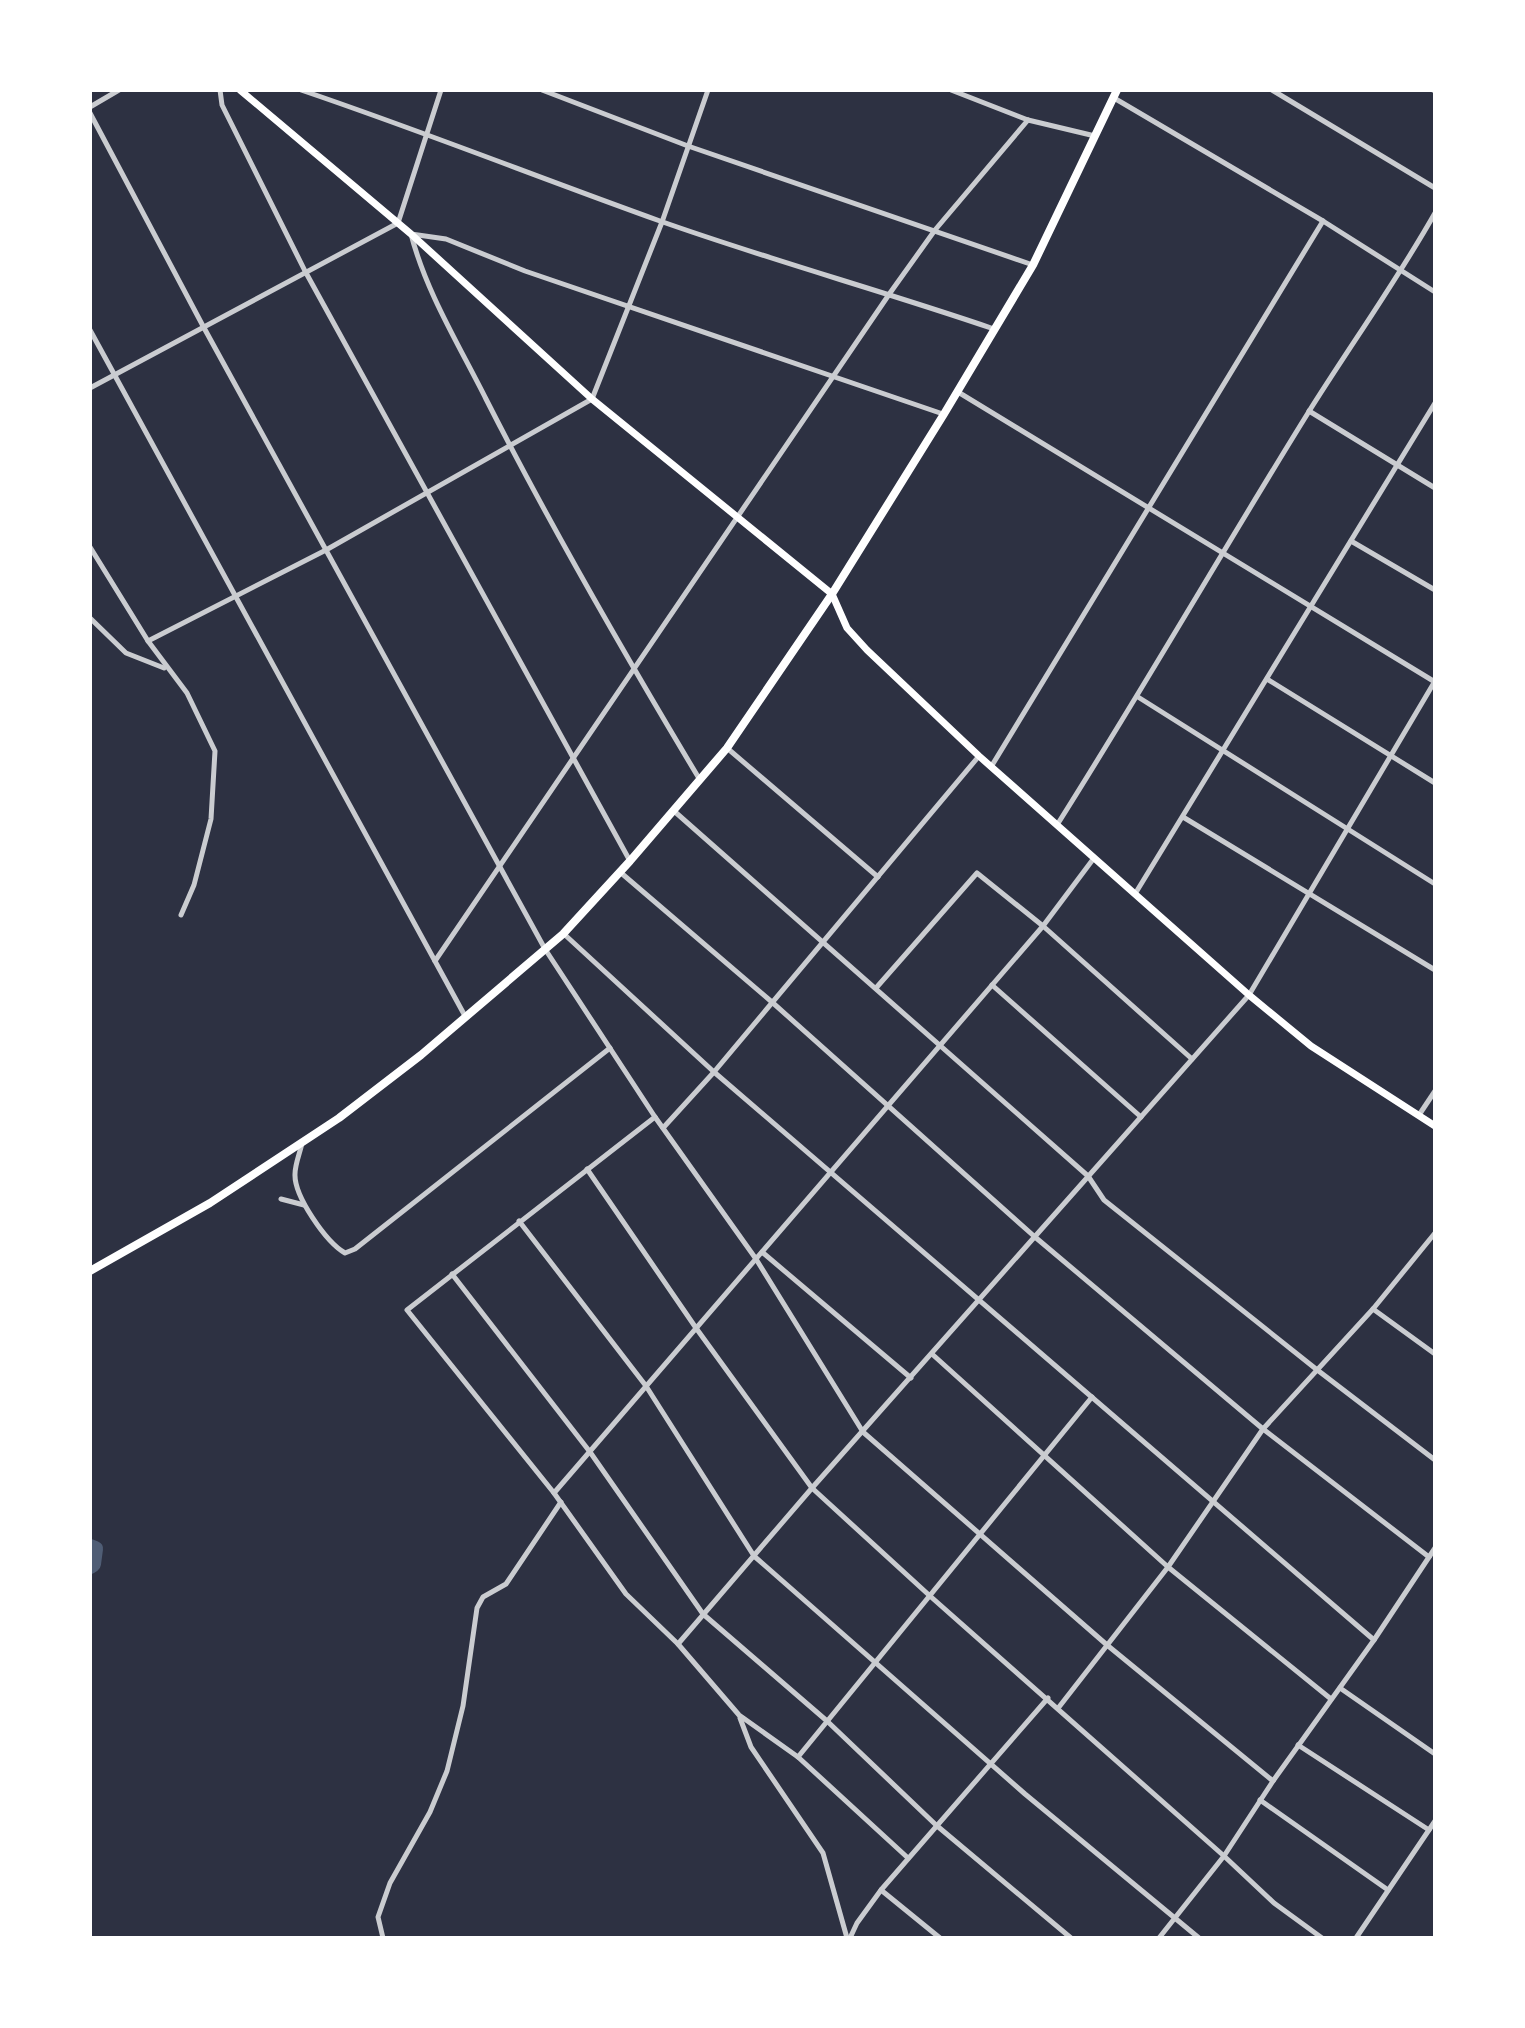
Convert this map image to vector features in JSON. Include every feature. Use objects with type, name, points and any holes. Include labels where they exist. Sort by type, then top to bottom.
[{"type":"main road","points":[[240,90],[411,234],[592,399],[832,594],[847,628],[867,650],[991,767],[1249,995],[1311,1046],[1435,1126]]},
{"type":"main road","points":[[90,1271],[210,1203],[351,1109],[563,934],[674,811],[727,748],[832,594],[958,392],[1033,265],[1116,94]]},
{"type":"street","points":[[119,90],[90,110],[203,326],[545,949],[655,1117],[756,1259],[863,1432],[1107,1645],[1273,1781]]},
{"type":"street","points":[[220,90],[222,105],[305,271],[630,861]]},
{"type":"street","points":[[301,90],[426,133],[662,222],[994,329]]},
{"type":"street","points":[[90,388],[398,223],[441,90]]},
{"type":"street","points":[[542,90],[688,146],[1033,265]]},
{"type":"street","points":[[148,641],[326,550],[592,399],[662,222],[708,90]]},
{"type":"street","points":[[951,90],[1028,120],[1097,136]]},
{"type":"street","points":[[975,98],[978,90]]},
{"type":"street","points":[[1272,90],[1435,188]]},
{"type":"street","points":[[1116,94],[1435,292]]},
{"type":"street","points":[[435,961],[890,293],[935,230],[1028,120]]},
{"type":"street","points":[[1057,825],[1138,697],[1309,411],[1402,270],[1435,213]]},
{"type":"street","points":[[991,767],[1323,221]]},
{"type":"street","points":[[700,780],[633,669],[510,445],[420,267],[411,234],[446,239],[628,307],[944,414]]},
{"type":"street","points":[[90,330],[466,1017]]},
{"type":"street","points":[[678,1644],[812,1488],[1249,995],[1435,681],[958,392]]},
{"type":"street","points":[[1135,894],[1435,403]]},
{"type":"street","points":[[1309,411],[1435,488]]},
{"type":"street","points":[[1351,541],[1435,590]]},
{"type":"street","points":[[90,547],[148,641],[187,693],[215,751],[211,819],[194,885],[181,915]]},
{"type":"street","points":[[90,618],[126,653],[167,669]]},
{"type":"street","points":[[1267,679],[1435,783]]},
{"type":"street","points":[[1138,697],[1435,884]]},
{"type":"street","points":[[727,748],[878,877]]},
{"type":"street","points":[[663,1128],[773,1003],[979,756]]},
{"type":"street","points":[[674,811],[1088,1176],[1104,1200],[1435,1460]]},
{"type":"street","points":[[1183,817],[1435,970]]},
{"type":"street","points":[[554,1493],[1043,926],[1095,857]]},
{"type":"street","points":[[620,872],[773,1003],[1035,1237],[1263,1429],[1429,1557]]},
{"type":"street","points":[[876,989],[977,873],[1043,926],[1192,1059]]},
{"type":"street","points":[[563,934],[714,1072],[1374,1640]]},
{"type":"street","points":[[992,985],[1141,1117]]},
{"type":"street","points":[[303,1142],[295,1172],[296,1185],[304,1205],[336,1247],[345,1253],[355,1249],[610,1048]]},
{"type":"street","points":[[1419,1116],[1435,1091]]},
{"type":"street","points":[[655,1117],[407,1310],[561,1502],[626,1594],[678,1644],[739,1715],[798,1757],[908,1858]]},
{"type":"street","points":[[587,1169],[696,1328],[812,1488],[1274,1903],[1322,1938]]},
{"type":"street","points":[[281,1199],[304,1205]]},
{"type":"street","points":[[519,1221],[646,1386],[754,1556],[990,1763],[1199,1938]]},
{"type":"street","points":[[1059,1707],[1168,1567],[1263,1429],[1373,1309],[1435,1233]]},
{"type":"street","points":[[1428,1244],[1435,1249]]},
{"type":"street","points":[[762,1252],[911,1378]]},
{"type":"street","points":[[452,1274],[590,1452],[703,1614],[827,1721],[936,1825],[1071,1938]]},
{"type":"street","points":[[1373,1309],[1435,1354]]},
{"type":"street","points":[[932,1354],[1168,1567],[1331,1699]]},
{"type":"street","points":[[798,1757],[1092,1397]]},
{"type":"street","points":[[383,1938],[378,1917],[390,1883],[430,1812],[447,1771],[463,1706],[477,1608],[483,1597],[506,1584],[561,1502]]},
{"type":"street","points":[[1159,1938],[1224,1856],[1435,1548]]},
{"type":"street","points":[[1340,1688],[1435,1754]]},
{"type":"street","points":[[848,1938],[881,1890],[1048,1698]]},
{"type":"street","points":[[739,1715],[751,1747],[823,1853],[848,1938]]},
{"type":"street","points":[[1298,1745],[1429,1830]]},
{"type":"street","points":[[1260,1800],[1388,1890]]},
{"type":"street","points":[[1356,1938],[1435,1821]]},
{"type":"street","points":[[881,1890],[940,1938]]},
{"type":"waterway","points":[[90,1547],[95,1549],[90,1566]]}]
